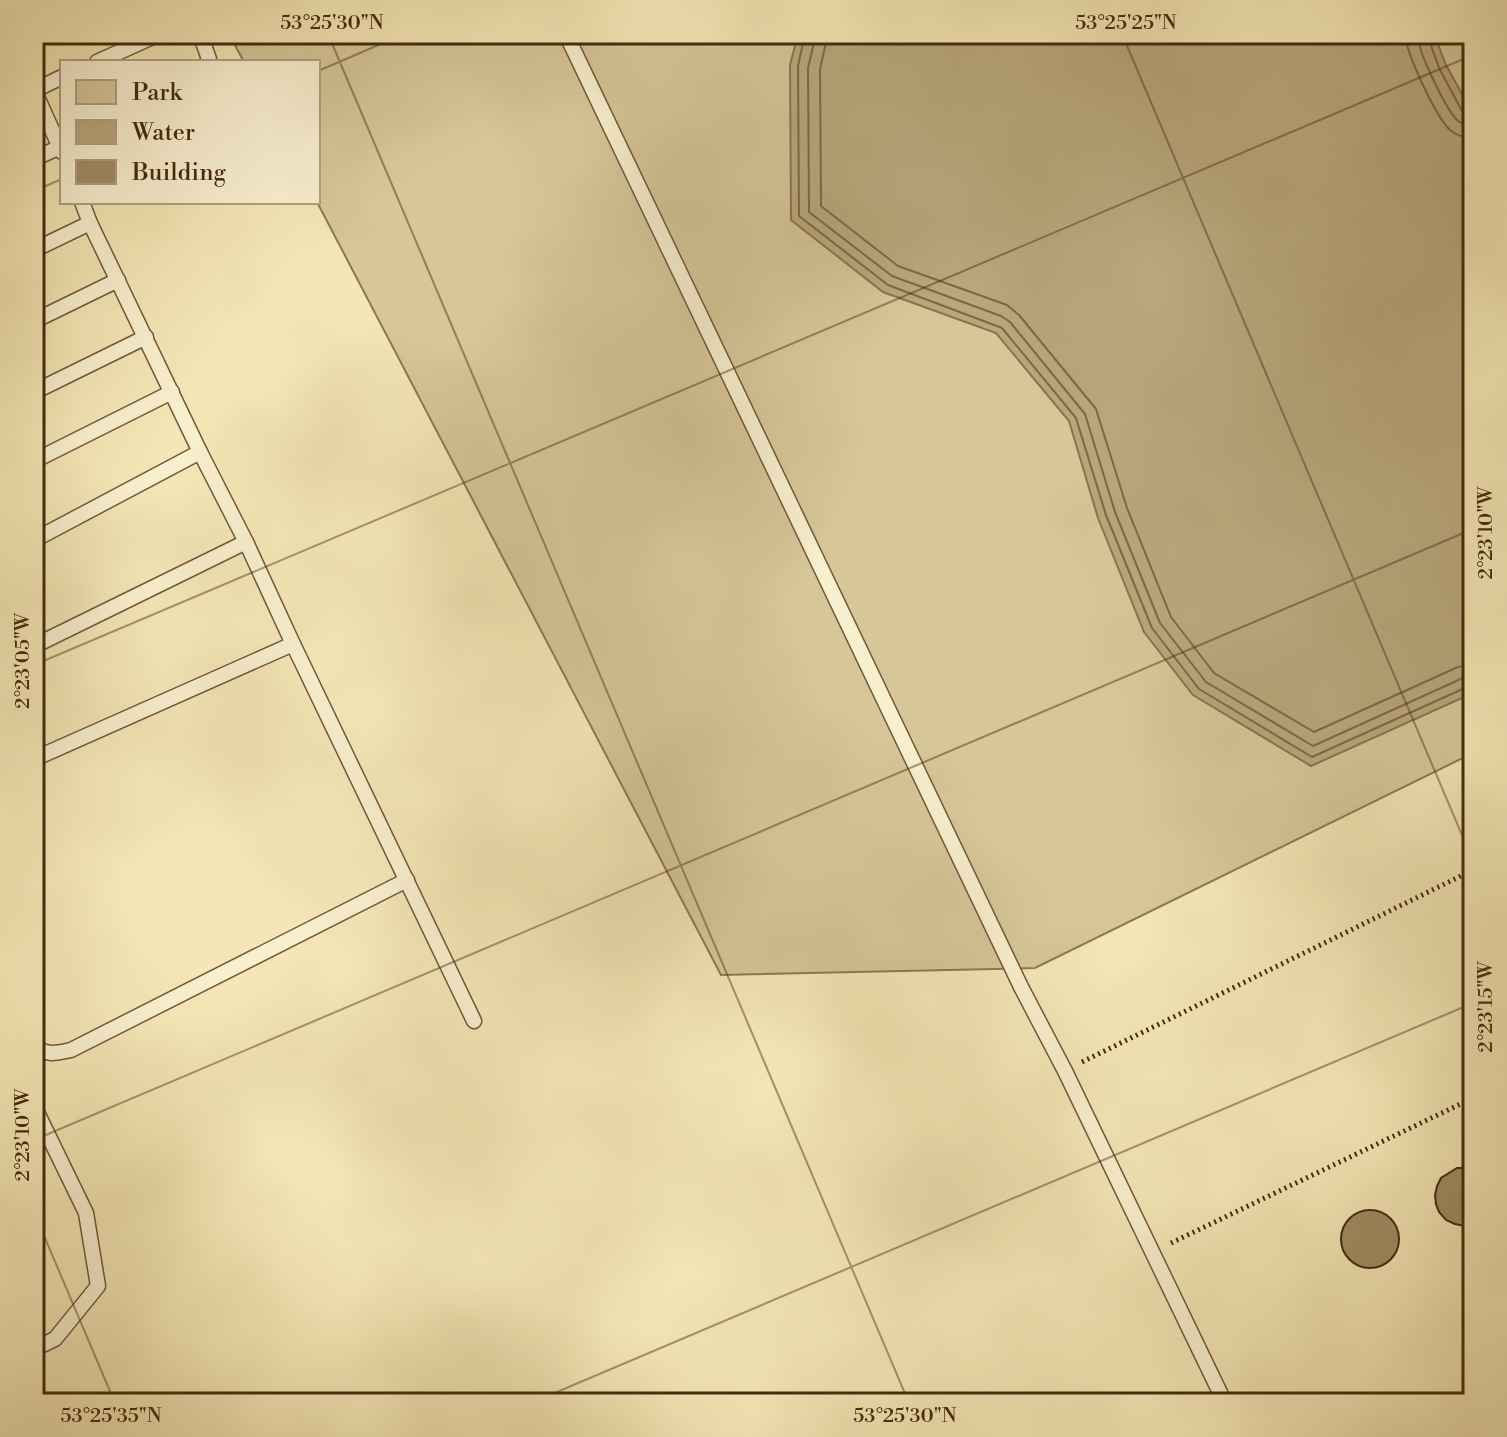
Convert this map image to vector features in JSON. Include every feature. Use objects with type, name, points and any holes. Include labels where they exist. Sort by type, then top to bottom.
[{"type":"lane","points":[[101,60],[159,34]]},
{"type":"lane","points":[[200,34],[208,60]]},
{"type":"lane","points":[[566,34],[1014,972],[1225,1403]]},
{"type":"lane","points":[[60,78],[34,90],[60,146]]},
{"type":"lane","points":[[34,159],[60,148]]},
{"type":"lane","points":[[83,204],[474,1021]]},
{"type":"lane","points":[[34,250],[90,223]]},
{"type":"lane","points":[[34,321],[118,280]]},
{"type":"lane","points":[[34,392],[146,337]]},
{"type":"lane","points":[[34,461],[172,392]]},
{"type":"lane","points":[[34,540],[200,452]]},
{"type":"lane","points":[[34,646],[246,542]]},
{"type":"lane","points":[[34,759],[293,644]]},
{"type":"lane","points":[[34,1043],[38,1049],[50,1054],[71,1050],[407,880]]},
{"type":"lane","points":[[34,1106],[86,1213],[98,1286],[55,1339],[34,1349]]},
{"type":"path","points":[[1065,1071],[1473,870]]},
{"type":"path","points":[[1152,1252],[1473,1098]]},
{"type":"green space","points":[[229,34],[1473,34],[1473,753],[1035,968],[721,975],[318,204],[320,60],[243,60]]},
{"type":"water","points":[[798,34],[1434,34],[1446,65],[1473,114],[1473,693],[1311,766],[1193,695],[1144,632],[1098,518],[1069,421],[996,333],[883,292],[791,220],[790,65]]},
{"type":"building","points":[[1457,1168],[1473,1169],[1473,1224],[1465,1226],[1446,1220],[1436,1204],[1435,1195],[1441,1178]]},
{"type":"building","points":[[1370,1210],[1381,1212],[1390,1219],[1397,1228],[1397,1250],[1390,1259],[1381,1266],[1370,1268],[1359,1266],[1350,1259],[1343,1250],[1341,1239],[1343,1228],[1350,1219],[1359,1212]]}]
